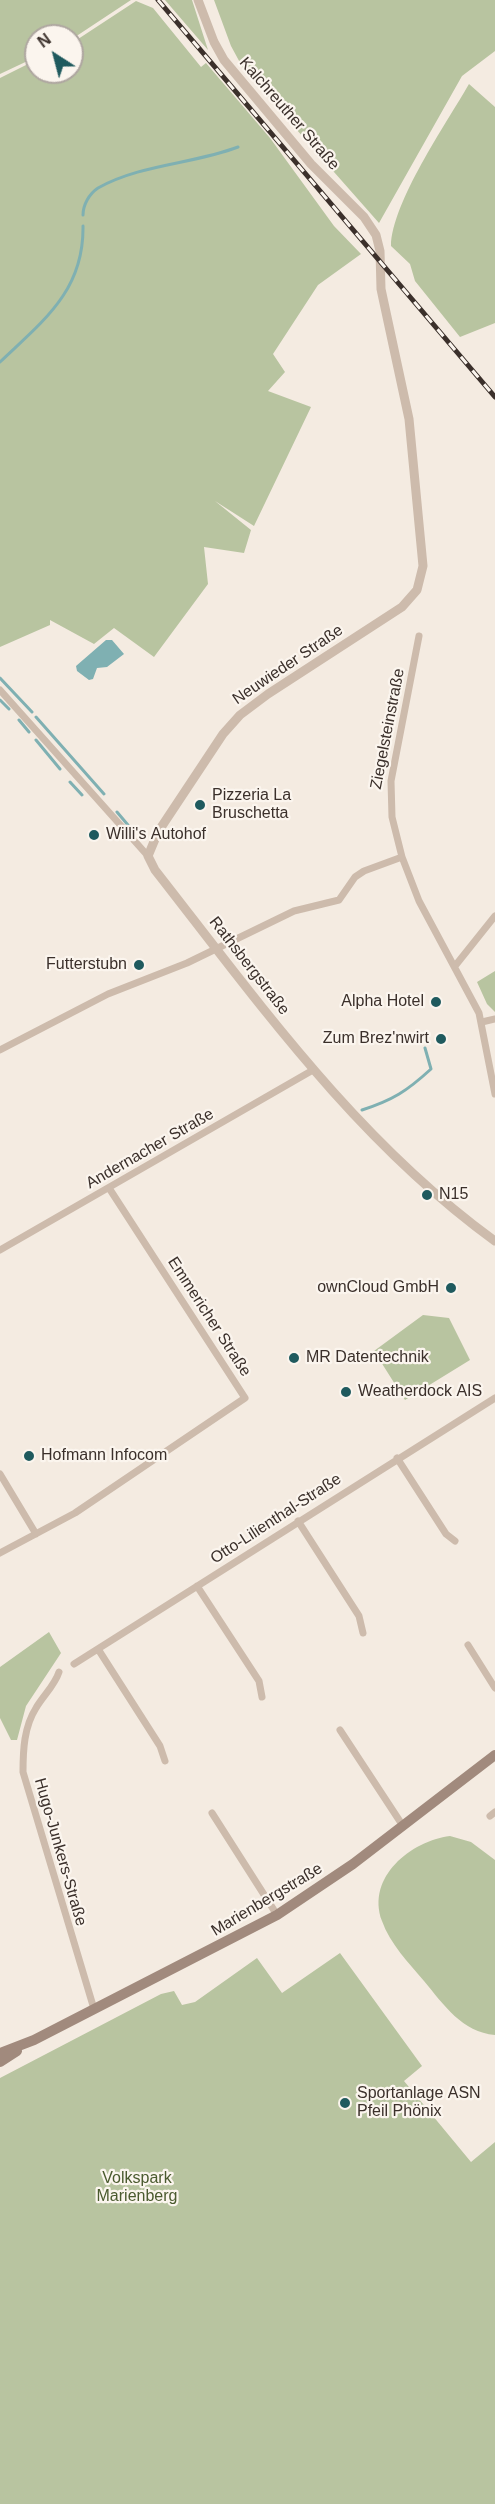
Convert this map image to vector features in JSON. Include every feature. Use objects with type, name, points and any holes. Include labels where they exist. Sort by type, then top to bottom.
[{"type":"main road","name":"Marienbergstraße","points":[[0,2062],[34,2040],[277,1915],[404,1826],[495,1755]]},
{"type":"main road","name":"Marienbergstraße","points":[[0,2053],[34,2040]]},
{"type":"street","name":"Kalchreuther Straße","points":[[198,0],[214,42],[224,60],[311,164],[369,223],[376,235],[380,250],[381,289],[409,419],[423,546],[422,576]]},
{"type":"street","name":"Neuwieder Straße","points":[[148,856],[158,832],[223,734],[240,715],[267,694],[402,607],[415,594],[422,576]]},
{"type":"street","name":"Ziegelsteinstraße","points":[[419,636],[390,799],[392,817],[402,857],[419,901],[455,966],[482,1022],[493,1069],[495,1094]]},
{"type":"street","name":"Rathsbergstraße","points":[[0,690],[148,856],[155,870],[313,1070],[393,1156],[495,1241]]},
{"type":"street","points":[[0,1050],[92,1001],[187,963],[294,911],[339,900],[355,877],[364,871],[402,857]]},
{"type":"street","points":[[455,966],[495,916]]},
{"type":"street","points":[[482,1022],[495,1019]]},
{"type":"street","name":"Andernacher Straße","points":[[0,1250],[313,1070]]},
{"type":"street","name":"Emmericher Straße","points":[[0,1553],[75,1513],[245,1398],[109,1188]]},
{"type":"street","name":"Otto-Lilienthal-Straße","points":[[74,1664],[397,1458],[494,1401]]},
{"type":"street","points":[[397,1458],[446,1534],[455,1541]]},
{"type":"street","points":[[0,1474],[36,1534]]},
{"type":"street","points":[[298,1521],[359,1616],[363,1633]]},
{"type":"street","points":[[197,1586],[259,1681],[262,1696]]},
{"type":"street","points":[[468,1645],[495,1688]]},
{"type":"street","points":[[98,1649],[160,1746],[165,1761]]},
{"type":"street","name":"Hugo-Junkers-Straße","points":[[59,1672],[34,1710],[28,1725],[23,1748],[23,1772],[94,2009]]},
{"type":"street","points":[[340,1730],[404,1826]]},
{"type":"street","points":[[212,1813],[277,1915]]},
{"type":"green space","points":[[0,0],[131,0],[84,31],[84,24],[24,24],[24,63],[0,74]]},
{"type":"green space","points":[[165,0],[192,0],[208,50]]},
{"type":"green space","points":[[214,0],[495,0],[495,51],[462,76],[379,223],[244,70],[231,46]]},
{"type":"green space","points":[[136,1],[153,8],[201,67],[206,63],[270,138],[334,226],[361,254],[318,285],[273,354],[285,372],[268,391],[311,407],[254,526],[215,501],[251,530],[244,553],[204,547],[208,584],[154,657],[114,628],[94,644],[50,620],[50,625],[0,647],[0,78],[24,66],[24,84],[84,84],[84,35]]},
{"type":"green space","points":[[469,84],[495,107],[495,323],[460,337],[415,281],[410,264],[391,246],[400,208],[410,186]]},
{"type":"green space","points":[[495,971],[495,1012],[487,1004],[477,982]]},
{"type":"green space","points":[[423,1315],[449,1318],[470,1360],[405,1400],[374,1351]]},
{"type":"green space","points":[[49,1632],[61,1653],[26,1706],[17,1740],[11,1740],[0,1718],[0,1667]]},
{"type":"green space","points":[[450,1836],[471,1842],[495,1860],[495,2035],[473,2029],[447,2008],[400,1953],[382,1921],[379,1905],[380,1890],[395,1864],[407,1853],[421,1845]]},
{"type":"green space","name":"Volkspark Marienberg","points":[[340,1953],[422,2066],[404,2081],[471,2162],[495,2142],[495,2504],[0,2504],[0,2078],[161,1994],[174,1991],[182,2005],[195,2002],[257,1958],[282,1993]]},
{"type":"water","points":[[106,640],[112,640],[124,654],[107,667],[97,668],[93,679],[89,680],[77,671],[76,666]]},
{"type":"waterway","points":[[83,215],[85,204],[92,193],[115,180],[238,147]]},
{"type":"waterway","points":[[0,362],[45,318],[69,287],[81,249],[83,226]]},
{"type":"waterway","points":[[0,678],[32,712]]},
{"type":"waterway","points":[[0,700],[9,709]]},
{"type":"waterway","points":[[36,717],[104,794]]},
{"type":"waterway","points":[[19,720],[29,732]]},
{"type":"waterway","points":[[36,740],[60,769]]},
{"type":"waterway","points":[[70,782],[82,795]]},
{"type":"waterway","points":[[117,812],[133,831]]},
{"type":"waterway","points":[[362,1110],[399,1094],[431,1069],[425,1048]]},
{"type":"railway","points":[[158,0],[495,397]]},
{"type":"place","name":"Pizzeria La Bruschetta","points":[[200,805]]},
{"type":"place","name":"Willi's Autohof","points":[[94,835]]},
{"type":"place","name":"Futterstubn","points":[[139,965]]},
{"type":"place","name":"Alpha Hotel","points":[[436,1002]]},
{"type":"place","name":"Zum Brez'nwirt","points":[[441,1039]]},
{"type":"place","name":"N15","points":[[427,1195]]},
{"type":"place","name":"ownCloud GmbH","points":[[451,1288]]},
{"type":"place","name":"MR Datentechnik","points":[[294,1358]]},
{"type":"place","name":"Weatherdock AIS","points":[[346,1392]]},
{"type":"place","name":"Hofmann Infocom","points":[[29,1456]]},
{"type":"place","name":"Sportanlage ASN Pfeil Phönix","points":[[345,2103]]}]
